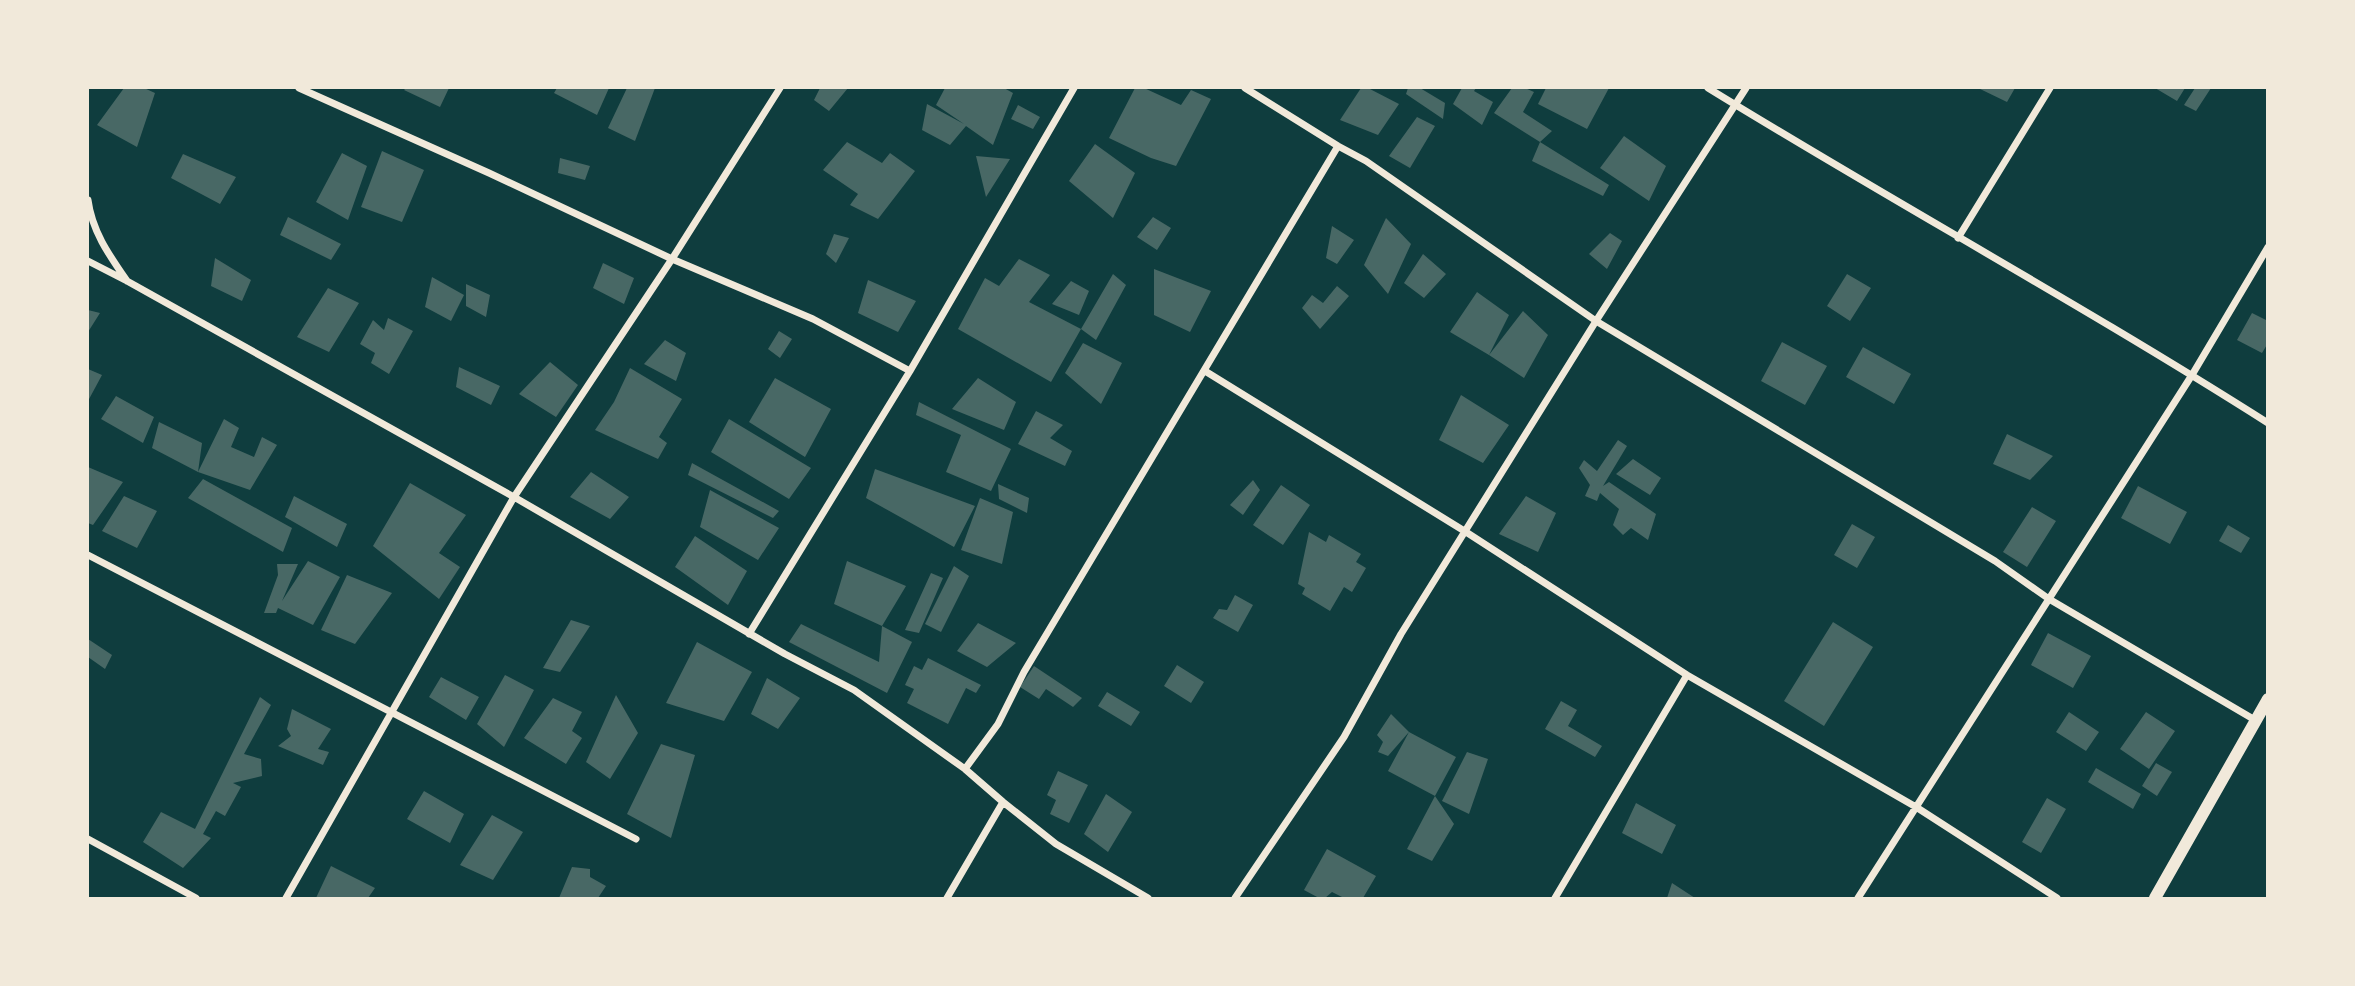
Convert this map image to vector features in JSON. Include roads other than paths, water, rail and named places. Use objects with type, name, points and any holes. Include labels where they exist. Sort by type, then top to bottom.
[{"type":"street","points":[[299,88],[672,259],[813,319],[910,371]]},
{"type":"street","points":[[286,898],[514,497],[672,259],[780,88]]},
{"type":"street","points":[[748,634],[910,371],[1074,88]]},
{"type":"street","points":[[1245,88],[1338,146],[1366,160],[1596,321],[1995,561],[2049,599],[2255,720]]},
{"type":"street","points":[[1708,88],[2192,375],[2267,423]]},
{"type":"street","points":[[1235,898],[1344,737],[1401,634],[1596,321],[1746,88]]},
{"type":"street","points":[[1958,238],[2050,88]]},
{"type":"street","points":[[965,769],[998,724],[1024,672],[1338,146]]},
{"type":"street","points":[[88,200],[90,217],[103,246],[127,281]]},
{"type":"street","points":[[1858,898],[2192,375],[2267,247]]},
{"type":"street","points":[[88,261],[514,497],[748,634],[854,690],[965,769],[1056,844],[1148,898]]},
{"type":"street","points":[[1205,370],[1466,532],[1687,675],[1916,807],[2057,898]]},
{"type":"street","points":[[88,555],[636,839]]},
{"type":"street","points":[[1555,898],[1687,675]]},
{"type":"street","points":[[2155,898],[2267,699]]},
{"type":"street","points":[[947,898],[1003,802]]},
{"type":"street","points":[[88,839],[196,898]]}]
